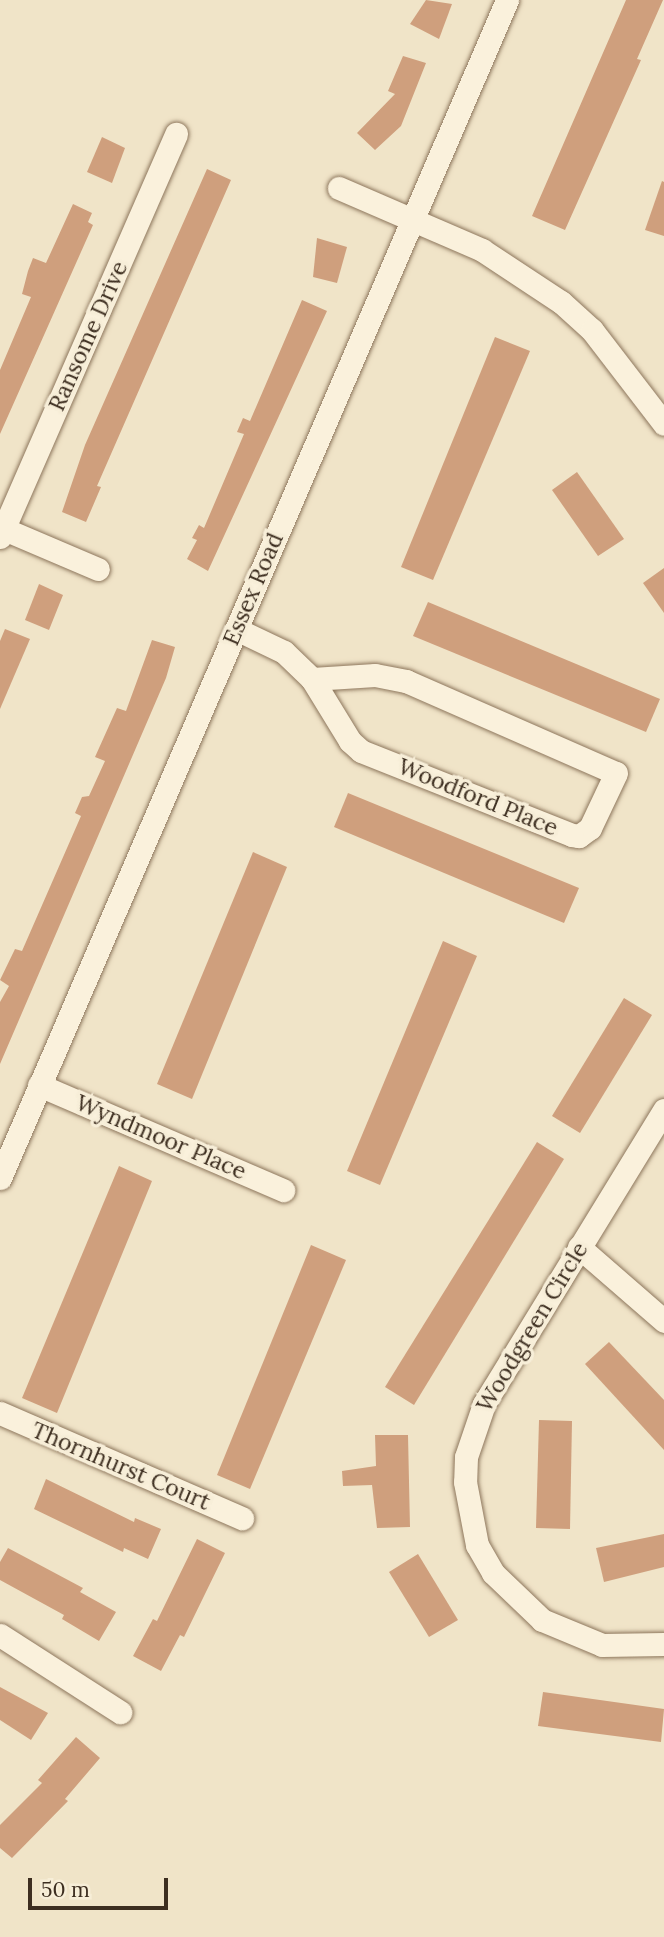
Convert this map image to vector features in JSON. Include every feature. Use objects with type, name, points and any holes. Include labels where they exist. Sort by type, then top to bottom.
[{"type":"street","name":"Essex Road","points":[[0,1178],[508,0]]},
{"type":"street","name":"Ransome Drive","points":[[2,533],[176,134]]},
{"type":"street","points":[[339,188],[482,250],[561,302],[592,330],[664,424]]},
{"type":"street","points":[[2,533],[98,569]]},
{"type":"street","name":"Woodford Place","points":[[236,629],[284,652],[312,679],[350,741],[361,751],[572,835],[579,836],[590,828],[616,773],[406,681],[375,675],[312,679]]},
{"type":"street","name":"Wyndmoor Place","points":[[39,1085],[283,1190]]},
{"type":"street","name":"Woodgreen Circle","points":[[664,1110],[579,1247],[473,1429],[466,1457],[468,1513],[478,1545],[493,1573],[542,1620],[574,1637],[602,1645],[664,1644]]},
{"type":"street","points":[[579,1247],[664,1321]]},
{"type":"street","name":"Thornhurst Court","points":[[0,1413],[242,1518]]},
{"type":"street","points":[[0,1635],[120,1712]]},
{"type":"building","points":[[426,0],[452,4],[439,39],[410,24]]},
{"type":"building","points":[[626,0],[663,0],[637,59],[641,60],[565,230],[532,216]]},
{"type":"building","points":[[403,56],[426,63],[401,126],[375,150],[357,133],[395,94],[388,91]]},
{"type":"building","points":[[102,137],[125,148],[112,183],[87,172]]},
{"type":"building","points":[[207,169],[231,180],[97,486],[101,487],[86,522],[62,512],[85,445]]},
{"type":"building","points":[[662,181],[664,182],[664,236],[645,230]]},
{"type":"building","points":[[73,204],[92,213],[88,222],[93,225],[0,434],[0,370],[31,297],[22,294],[28,271],[33,258],[46,263]]},
{"type":"building","points":[[317,238],[347,247],[337,283],[313,277]]},
{"type":"building","points":[[302,300],[327,311],[208,571],[187,559],[197,540],[192,538],[199,525],[204,528],[244,434],[237,432],[243,418],[250,421]]},
{"type":"building","points":[[495,337],[530,351],[433,580],[401,567]]},
{"type":"building","points":[[577,472],[624,539],[598,556],[552,490]]},
{"type":"building","points":[[664,568],[664,613],[643,583]]},
{"type":"building","points":[[39,584],[63,595],[49,630],[25,620]]},
{"type":"building","points":[[428,602],[660,699],[646,732],[413,636]]},
{"type":"building","points":[[5,629],[30,639],[0,709],[0,641]]},
{"type":"building","points":[[152,640],[175,647],[166,678],[0,1064],[0,1002],[9,986],[0,980],[15,949],[22,951],[81,816],[75,813],[82,797],[89,796],[105,761],[95,757],[117,708],[126,711]]},
{"type":"building","points":[[348,793],[579,888],[564,923],[334,827]]},
{"type":"building","points":[[253,852],[287,867],[192,1099],[157,1084]]},
{"type":"building","points":[[443,941],[477,956],[380,1185],[347,1171]]},
{"type":"building","points":[[624,998],[652,1015],[580,1133],[552,1116]]},
{"type":"building","points":[[537,1142],[564,1159],[414,1405],[385,1387]]},
{"type":"building","points":[[119,1166],[152,1181],[57,1413],[22,1398]]},
{"type":"building","points":[[311,1245],[346,1260],[250,1489],[217,1475]]},
{"type":"building","points":[[609,1342],[664,1400],[664,1450],[585,1364]]},
{"type":"building","points":[[539,1420],[572,1421],[570,1529],[536,1528]]},
{"type":"building","points":[[375,1435],[408,1435],[410,1527],[377,1528],[372,1485],[343,1486],[342,1471],[376,1466]]},
{"type":"building","points":[[46,1479],[134,1522],[135,1518],[161,1529],[148,1559],[124,1548],[123,1552],[34,1509]]},
{"type":"building","points":[[664,1534],[664,1567],[604,1582],[596,1548]]},
{"type":"building","points":[[197,1539],[225,1553],[184,1637],[180,1635],[161,1671],[133,1656],[153,1619],[157,1621]]},
{"type":"building","points":[[8,1548],[83,1588],[80,1592],[116,1612],[99,1641],[62,1619],[64,1615],[0,1580],[0,1562]]},
{"type":"building","points":[[418,1554],[458,1620],[429,1637],[389,1572]]},
{"type":"building","points":[[0,1687],[48,1713],[31,1740],[0,1720]]},
{"type":"building","points":[[543,1692],[664,1709],[661,1742],[538,1726]]},
{"type":"building","points":[[76,1737],[100,1758],[65,1799],[68,1801],[12,1858],[0,1848],[0,1825],[42,1783],[38,1780]]}]
